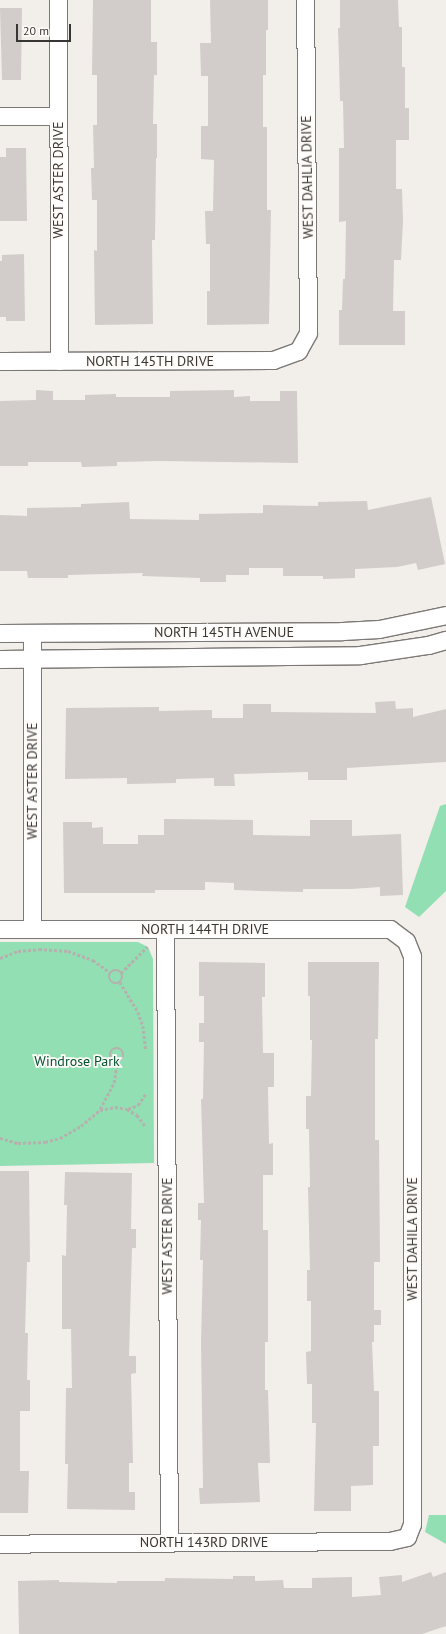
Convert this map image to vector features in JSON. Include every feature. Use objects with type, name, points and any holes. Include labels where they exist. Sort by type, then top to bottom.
[{"type":"street","name":"WEST ASTER DRIVE","points":[[58,0],[58,361]]},
{"type":"street","name":"WEST DAHLIA DRIVE","points":[[298,352],[308,333],[305,0]]},
{"type":"street","points":[[0,116],[57,116]]},
{"type":"street","name":"NORTH 145TH DRIVE","points":[[0,361],[273,360],[298,352]]},
{"type":"street","name":"NORTH 145TH AVENUE","points":[[0,633],[342,631],[379,629],[446,615]]},
{"type":"street","name":"WEST ASTER DRIVE","points":[[32,633],[32,928]]},
{"type":"street","name":"NORTH 145TH AVENUE","points":[[0,659],[360,655],[415,647],[446,640]]},
{"type":"street","name":"NORTH 144TH DRIVE","points":[[0,928],[165,930],[390,929],[406,941]]},
{"type":"street","name":"WEST ASTER DRIVE","points":[[165,930],[168,1542]]},
{"type":"street","name":"WEST DAHILA DRIVE","points":[[406,941],[412,956],[412,1524],[408,1537]]},
{"type":"street","name":"NORTH 143RD DRIVE","points":[[0,1544],[389,1541],[408,1537]]},
{"type":"path","points":[[121,973],[149,945]]},
{"type":"path","points":[[0,958],[18,951],[39,949],[68,951],[92,960],[111,973]]},
{"type":"path","points":[[111,973],[117,971],[121,973]]},
{"type":"path","points":[[111,973],[111,981],[116,984],[120,982],[123,977],[121,973]]},
{"type":"path","points":[[120,982],[138,1012],[143,1026],[146,1049]]},
{"type":"path","points":[[117,1048],[121,1049],[124,1055],[123,1059],[117,1062],[111,1056],[111,1052],[117,1048]]},
{"type":"path","points":[[0,1138],[29,1143],[45,1142],[60,1138],[81,1126],[100,1110],[114,1083],[117,1062]]},
{"type":"path","points":[[127,1109],[138,1105],[146,1093]]},
{"type":"path","points":[[100,1110],[115,1106],[127,1109],[137,1115],[146,1126]]},
{"type":"green space","points":[[446,804],[446,891],[419,917],[405,907],[440,806]]},
{"type":"green space","name":"Windrose Park","points":[[0,942],[138,942],[148,947],[153,959],[154,1163],[0,1166]]},
{"type":"green space","points":[[429,1515],[446,1515],[446,1544],[425,1532]]},
{"type":"building","points":[[93,0],[151,0],[151,42],[157,42],[157,75],[154,75],[153,124],[157,124],[157,158],[155,240],[152,240],[153,324],[95,325],[94,250],[97,251],[97,200],[92,200],[91,168],[94,168],[93,125],[97,125],[97,75],[92,75]]},
{"type":"building","points":[[210,0],[268,0],[266,75],[263,75],[263,127],[267,127],[267,210],[271,210],[269,324],[207,325],[207,291],[210,291],[210,244],[206,244],[205,211],[213,211],[214,160],[201,159],[201,126],[208,126],[208,76],[201,76],[200,43],[211,43]]},
{"type":"building","points":[[340,0],[398,0],[399,27],[402,27],[402,67],[405,67],[405,108],[409,108],[409,140],[396,140],[396,189],[402,189],[403,221],[401,260],[394,260],[393,311],[405,311],[405,345],[339,345],[339,310],[342,310],[343,279],[345,279],[346,221],[339,222],[339,148],[344,148],[343,101],[340,101],[338,28],[340,28]]},
{"type":"building","points":[[0,8],[22,8],[21,80],[2,80]]},
{"type":"building","points":[[6,148],[26,148],[27,221],[0,221],[0,157],[6,157]]},
{"type":"building","points":[[24,254],[25,321],[6,321],[6,317],[0,317],[0,261],[2,261],[2,255]]},
{"type":"building","points":[[36,390],[53,391],[53,400],[85,400],[85,395],[116,394],[116,397],[170,397],[170,391],[234,390],[234,397],[250,396],[250,401],[280,401],[280,391],[297,391],[298,463],[161,461],[117,462],[117,466],[82,467],[81,462],[28,462],[28,466],[0,466],[0,401],[36,400]]},
{"type":"building","points":[[431,497],[445,564],[418,570],[416,563],[397,567],[355,569],[355,578],[323,579],[323,576],[283,576],[283,568],[249,568],[249,575],[226,575],[226,582],[200,582],[200,578],[142,576],[143,573],[68,575],[68,578],[28,578],[27,571],[0,571],[0,515],[27,516],[27,508],[81,507],[81,504],[129,502],[130,519],[199,520],[199,514],[263,513],[263,505],[318,506],[318,502],[367,501],[368,510]]},
{"type":"building","points":[[395,701],[396,709],[413,708],[413,717],[446,709],[446,762],[347,768],[347,780],[308,780],[308,772],[234,774],[235,786],[214,786],[214,778],[176,779],[176,783],[127,784],[127,778],[65,779],[66,708],[159,707],[159,711],[212,710],[212,718],[243,718],[243,704],[271,704],[271,712],[376,713],[375,702]]},
{"type":"building","points":[[164,819],[253,820],[253,835],[310,836],[310,820],[352,820],[352,836],[401,834],[403,895],[380,896],[380,887],[351,889],[303,889],[303,892],[260,891],[234,890],[234,883],[205,882],[205,890],[155,890],[155,893],[64,893],[63,822],[92,822],[92,828],[103,827],[103,844],[138,844],[138,835],[164,835]]},
{"type":"building","points":[[199,962],[265,963],[265,997],[262,997],[263,1053],[274,1053],[274,1087],[268,1087],[269,1144],[273,1143],[273,1175],[263,1175],[263,1230],[268,1230],[268,1342],[265,1342],[265,1390],[268,1390],[270,1463],[258,1463],[260,1502],[200,1504],[199,1488],[203,1488],[201,1342],[203,1260],[200,1260],[201,1220],[198,1220],[198,1203],[204,1203],[201,1099],[203,1099],[204,1042],[199,1042],[199,1023],[204,1023],[204,996],[199,996]]},
{"type":"building","points":[[308,962],[379,962],[378,1039],[375,1039],[375,1140],[379,1140],[380,1262],[374,1262],[374,1310],[381,1310],[381,1325],[374,1325],[374,1342],[372,1342],[374,1391],[379,1391],[379,1446],[373,1446],[373,1485],[351,1486],[351,1511],[314,1511],[316,1423],[312,1423],[312,1384],[307,1384],[306,1352],[311,1351],[311,1301],[307,1301],[307,1270],[310,1270],[308,1187],[310,1187],[309,1129],[306,1129],[306,1096],[311,1096],[312,1040],[310,1040]]},
{"type":"building","points":[[0,1171],[29,1171],[30,1262],[27,1262],[25,1333],[28,1333],[27,1380],[30,1380],[30,1411],[20,1411],[20,1471],[29,1471],[28,1513],[0,1513]]},
{"type":"building","points":[[65,1172],[132,1173],[131,1229],[136,1229],[136,1248],[132,1248],[129,1356],[136,1356],[136,1373],[131,1374],[133,1463],[129,1463],[129,1492],[135,1492],[135,1510],[67,1509],[68,1464],[65,1464],[66,1388],[72,1388],[71,1329],[62,1329],[62,1255],[66,1256],[67,1205],[64,1205]]},
{"type":"building","points":[[431,1572],[433,1577],[446,1572],[446,1626],[422,1634],[19,1634],[18,1581],[59,1580],[59,1582],[117,1583],[117,1581],[165,1581],[165,1578],[233,1579],[233,1576],[255,1576],[255,1581],[283,1580],[284,1588],[312,1588],[312,1578],[352,1577],[352,1597],[381,1595],[379,1577],[402,1575],[402,1582]]}]
